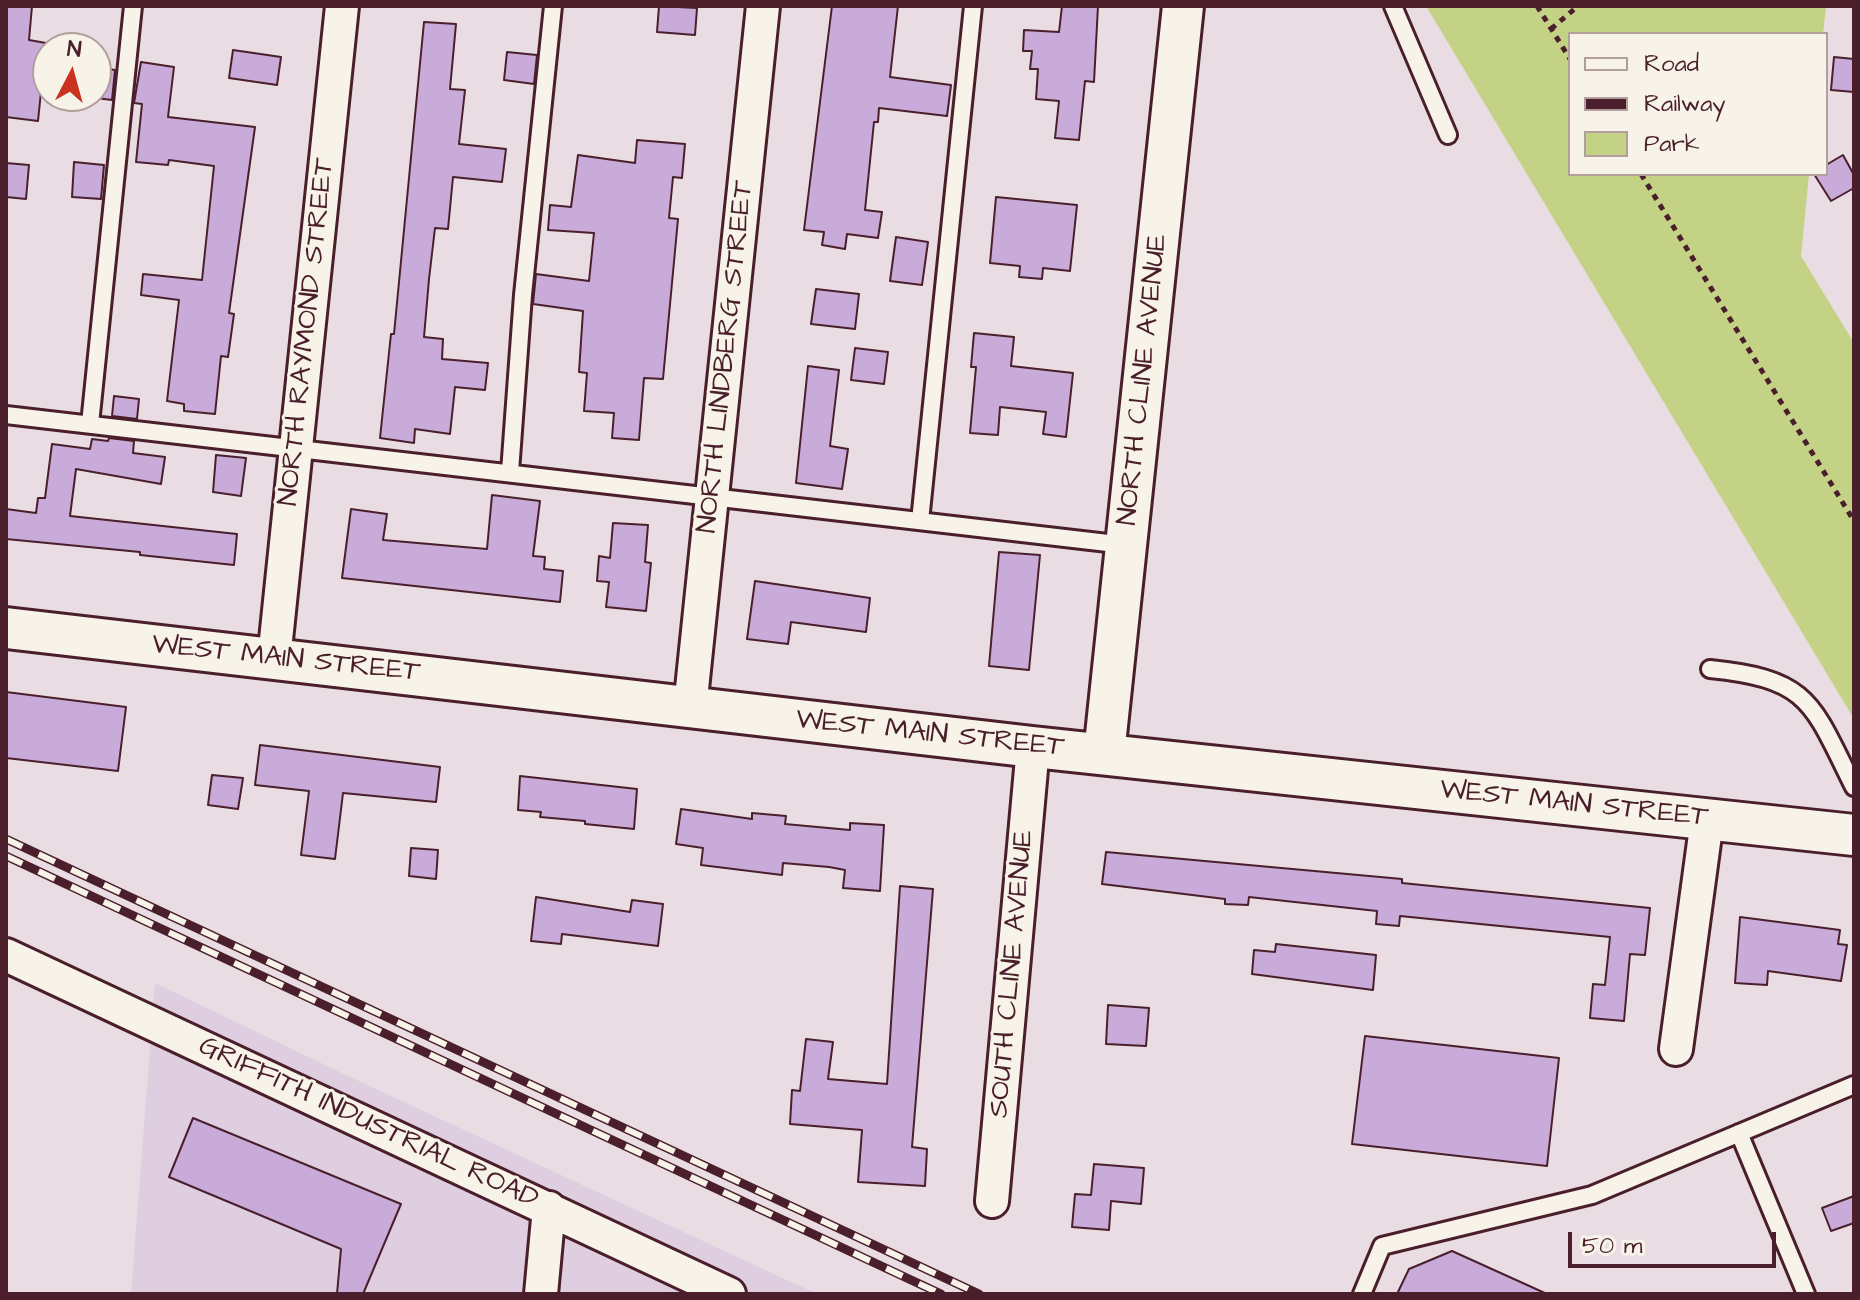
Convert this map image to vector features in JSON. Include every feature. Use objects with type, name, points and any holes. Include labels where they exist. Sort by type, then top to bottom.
[{"type":"street","name":"NORTH RAYMOND STREET","points":[[274,659],[342,6]]},
{"type":"street","name":"NORTH LINDBERG STREET","points":[[690,708],[763,6]]},
{"type":"street","name":"NORTH CLINE AVENUE","points":[[1104,754],[1183,6]]},
{"type":"street","name":"WEST MAIN STREET","points":[[6,628],[1033,747],[1854,835]]},
{"type":"street","name":"SOUTH CLINE AVENUE","points":[[992,1201],[1033,747]]},
{"type":"street","points":[[1676,1049],[1707,820]]},
{"type":"street","name":"GRIFFITH INDUSTRIAL ROAD","points":[[6,955],[549,1208],[698,1287],[729,1294]]},
{"type":"street","points":[[541,1294],[549,1208]]},
{"type":"lane","points":[[90,424],[133,6]]},
{"type":"lane","points":[[510,472],[523,295],[553,6]]},
{"type":"lane","points":[[920,521],[973,6]]},
{"type":"lane","points":[[1393,6],[1448,135]]},
{"type":"lane","points":[[6,415],[1126,545]]},
{"type":"lane","points":[[1710,669],[1757,673],[1805,697],[1816,710],[1854,787]]},
{"type":"lane","points":[[1362,1294],[1382,1246],[1592,1195],[1854,1085]]},
{"type":"lane","points":[[1739,1133],[1806,1294]]},
{"type":"path","points":[[1537,6],[1568,56]]},
{"type":"path","points":[[1551,29],[1578,6]]},
{"type":"path","points":[[1642,176],[1854,521]]},
{"type":"shaded area","points":[[155,983],[346,1075],[817,1294],[131,1294]]},
{"type":"green space","points":[[1426,6],[1826,8],[1823,32],[1568,32],[1568,176],[1809,176],[1801,256],[1854,343],[1854,719]]},
{"type":"building","points":[[6,6],[32,6],[29,40],[32,41],[32,112],[39,112],[38,121],[6,117]]},
{"type":"building","points":[[659,6],[697,8],[695,35],[657,32]]},
{"type":"building","points":[[832,6],[898,6],[890,77],[951,85],[947,116],[879,108],[878,122],[874,122],[865,210],[882,212],[878,238],[847,234],[845,249],[822,245],[824,232],[804,230]]},
{"type":"building","points":[[1062,6],[1098,6],[1094,82],[1085,81],[1079,140],[1055,138],[1059,101],[1036,99],[1038,69],[1030,69],[1032,51],[1023,51],[1024,30],[1059,32]]},
{"type":"building","points":[[424,22],[456,24],[450,89],[465,90],[459,144],[506,149],[502,182],[453,177],[448,229],[435,228],[429,279],[424,337],[443,339],[442,359],[488,363],[485,390],[455,387],[450,434],[415,429],[414,443],[380,438],[391,334],[394,334]]},
{"type":"building","points":[[233,50],[281,57],[277,85],[229,78]]},
{"type":"building","points":[[507,52],[537,55],[534,84],[504,80]]},
{"type":"building","points":[[1834,57],[1854,59],[1854,92],[1831,90]]},
{"type":"building","points":[[141,62],[174,67],[168,117],[255,127],[229,313],[234,314],[228,357],[221,356],[215,414],[184,411],[184,404],[167,401],[179,300],[141,295],[143,274],[202,280],[214,166],[169,160],[168,165],[136,162],[142,104],[134,103]]},
{"type":"building","points":[[112,70],[115,70],[112,100]]},
{"type":"building","points":[[637,140],[685,144],[682,178],[673,177],[669,218],[678,219],[663,379],[644,378],[639,440],[612,438],[614,413],[584,411],[587,373],[579,372],[583,311],[533,304],[536,274],[589,281],[594,233],[548,230],[550,205],[571,207],[578,155],[635,163]]},
{"type":"building","points":[[1843,155],[1854,175],[1854,188],[1831,201],[1815,176],[1828,176],[1828,164]]},
{"type":"building","points":[[74,162],[104,165],[101,199],[72,197]]},
{"type":"building","points":[[6,163],[29,165],[26,199],[6,197]]},
{"type":"building","points":[[996,197],[1077,205],[1070,271],[1043,268],[1042,279],[1019,277],[1020,266],[990,263]]},
{"type":"building","points":[[896,237],[928,242],[922,285],[890,281]]},
{"type":"building","points":[[816,289],[859,294],[855,329],[811,324]]},
{"type":"building","points":[[974,333],[1014,337],[1011,366],[1073,373],[1066,437],[1043,434],[1046,412],[1000,407],[998,435],[970,433],[976,367],[971,367]]},
{"type":"building","points":[[855,348],[888,352],[884,384],[851,380]]},
{"type":"building","points":[[808,366],[839,370],[830,446],[848,449],[842,489],[796,483]]},
{"type":"building","points":[[114,396],[139,399],[137,419],[112,416]]},
{"type":"building","points":[[109,438],[134,441],[133,453],[165,457],[161,484],[76,469],[70,516],[237,534],[234,565],[6,539],[6,509],[36,513],[38,498],[45,498],[52,444],[90,449],[92,439],[108,441]]},
{"type":"building","points":[[216,455],[246,458],[241,496],[213,492]]},
{"type":"building","points":[[492,495],[540,501],[533,556],[545,557],[544,569],[563,571],[560,602],[342,578],[351,509],[387,514],[383,540],[487,549]]},
{"type":"building","points":[[613,523],[648,525],[645,562],[651,563],[646,611],[606,607],[609,582],[597,581],[599,556],[610,558]]},
{"type":"building","points":[[999,552],[1040,555],[1029,670],[989,666]]},
{"type":"building","points":[[755,581],[870,598],[866,632],[791,622],[788,644],[747,639]]},
{"type":"building","points":[[6,692],[126,707],[118,771],[6,758]]},
{"type":"building","points":[[260,745],[440,767],[436,802],[343,793],[335,859],[301,855],[309,791],[255,785]]},
{"type":"building","points":[[212,775],[243,778],[238,809],[208,805]]},
{"type":"building","points":[[520,776],[637,789],[634,829],[540,817],[541,812],[518,810]]},
{"type":"building","points":[[681,809],[752,819],[752,813],[786,816],[785,824],[850,830],[850,823],[884,825],[880,891],[843,888],[845,870],[829,867],[783,863],[782,875],[701,865],[703,848],[676,844]]},
{"type":"building","points":[[411,848],[438,850],[436,879],[409,876]]},
{"type":"building","points":[[1106,852],[1402,879],[1402,883],[1650,908],[1645,955],[1630,954],[1624,1021],[1590,1018],[1593,984],[1605,985],[1610,937],[1400,916],[1399,926],[1376,924],[1377,911],[1249,897],[1248,905],[1225,904],[1225,899],[1102,884]]},
{"type":"building","points":[[900,886],[933,889],[912,1147],[927,1149],[925,1186],[858,1182],[862,1130],[790,1124],[792,1090],[800,1091],[806,1039],[833,1042],[828,1079],[887,1084]]},
{"type":"building","points":[[536,897],[630,912],[632,900],[663,904],[658,946],[562,934],[561,944],[531,941]]},
{"type":"building","points":[[1740,917],[1840,930],[1838,944],[1847,945],[1841,981],[1768,971],[1767,985],[1735,983]]},
{"type":"building","points":[[1276,944],[1376,955],[1373,990],[1252,974],[1254,950],[1275,952]]},
{"type":"building","points":[[1108,1005],[1149,1008],[1146,1046],[1106,1044]]},
{"type":"building","points":[[1365,1036],[1559,1058],[1547,1166],[1352,1144]]},
{"type":"building","points":[[193,1118],[401,1204],[363,1294],[337,1294],[341,1249],[169,1177]]},
{"type":"building","points":[[1094,1164],[1144,1168],[1141,1204],[1111,1201],[1109,1230],[1072,1227],[1075,1194],[1091,1195]]},
{"type":"building","points":[[1854,1196],[1854,1223],[1831,1231],[1822,1208]]},
{"type":"building","points":[[1452,1251],[1547,1294],[1397,1294],[1409,1269]]},
{"type":"railway","points":[[6,839],[979,1294]]},
{"type":"railway","points":[[6,856],[941,1294]]}]
